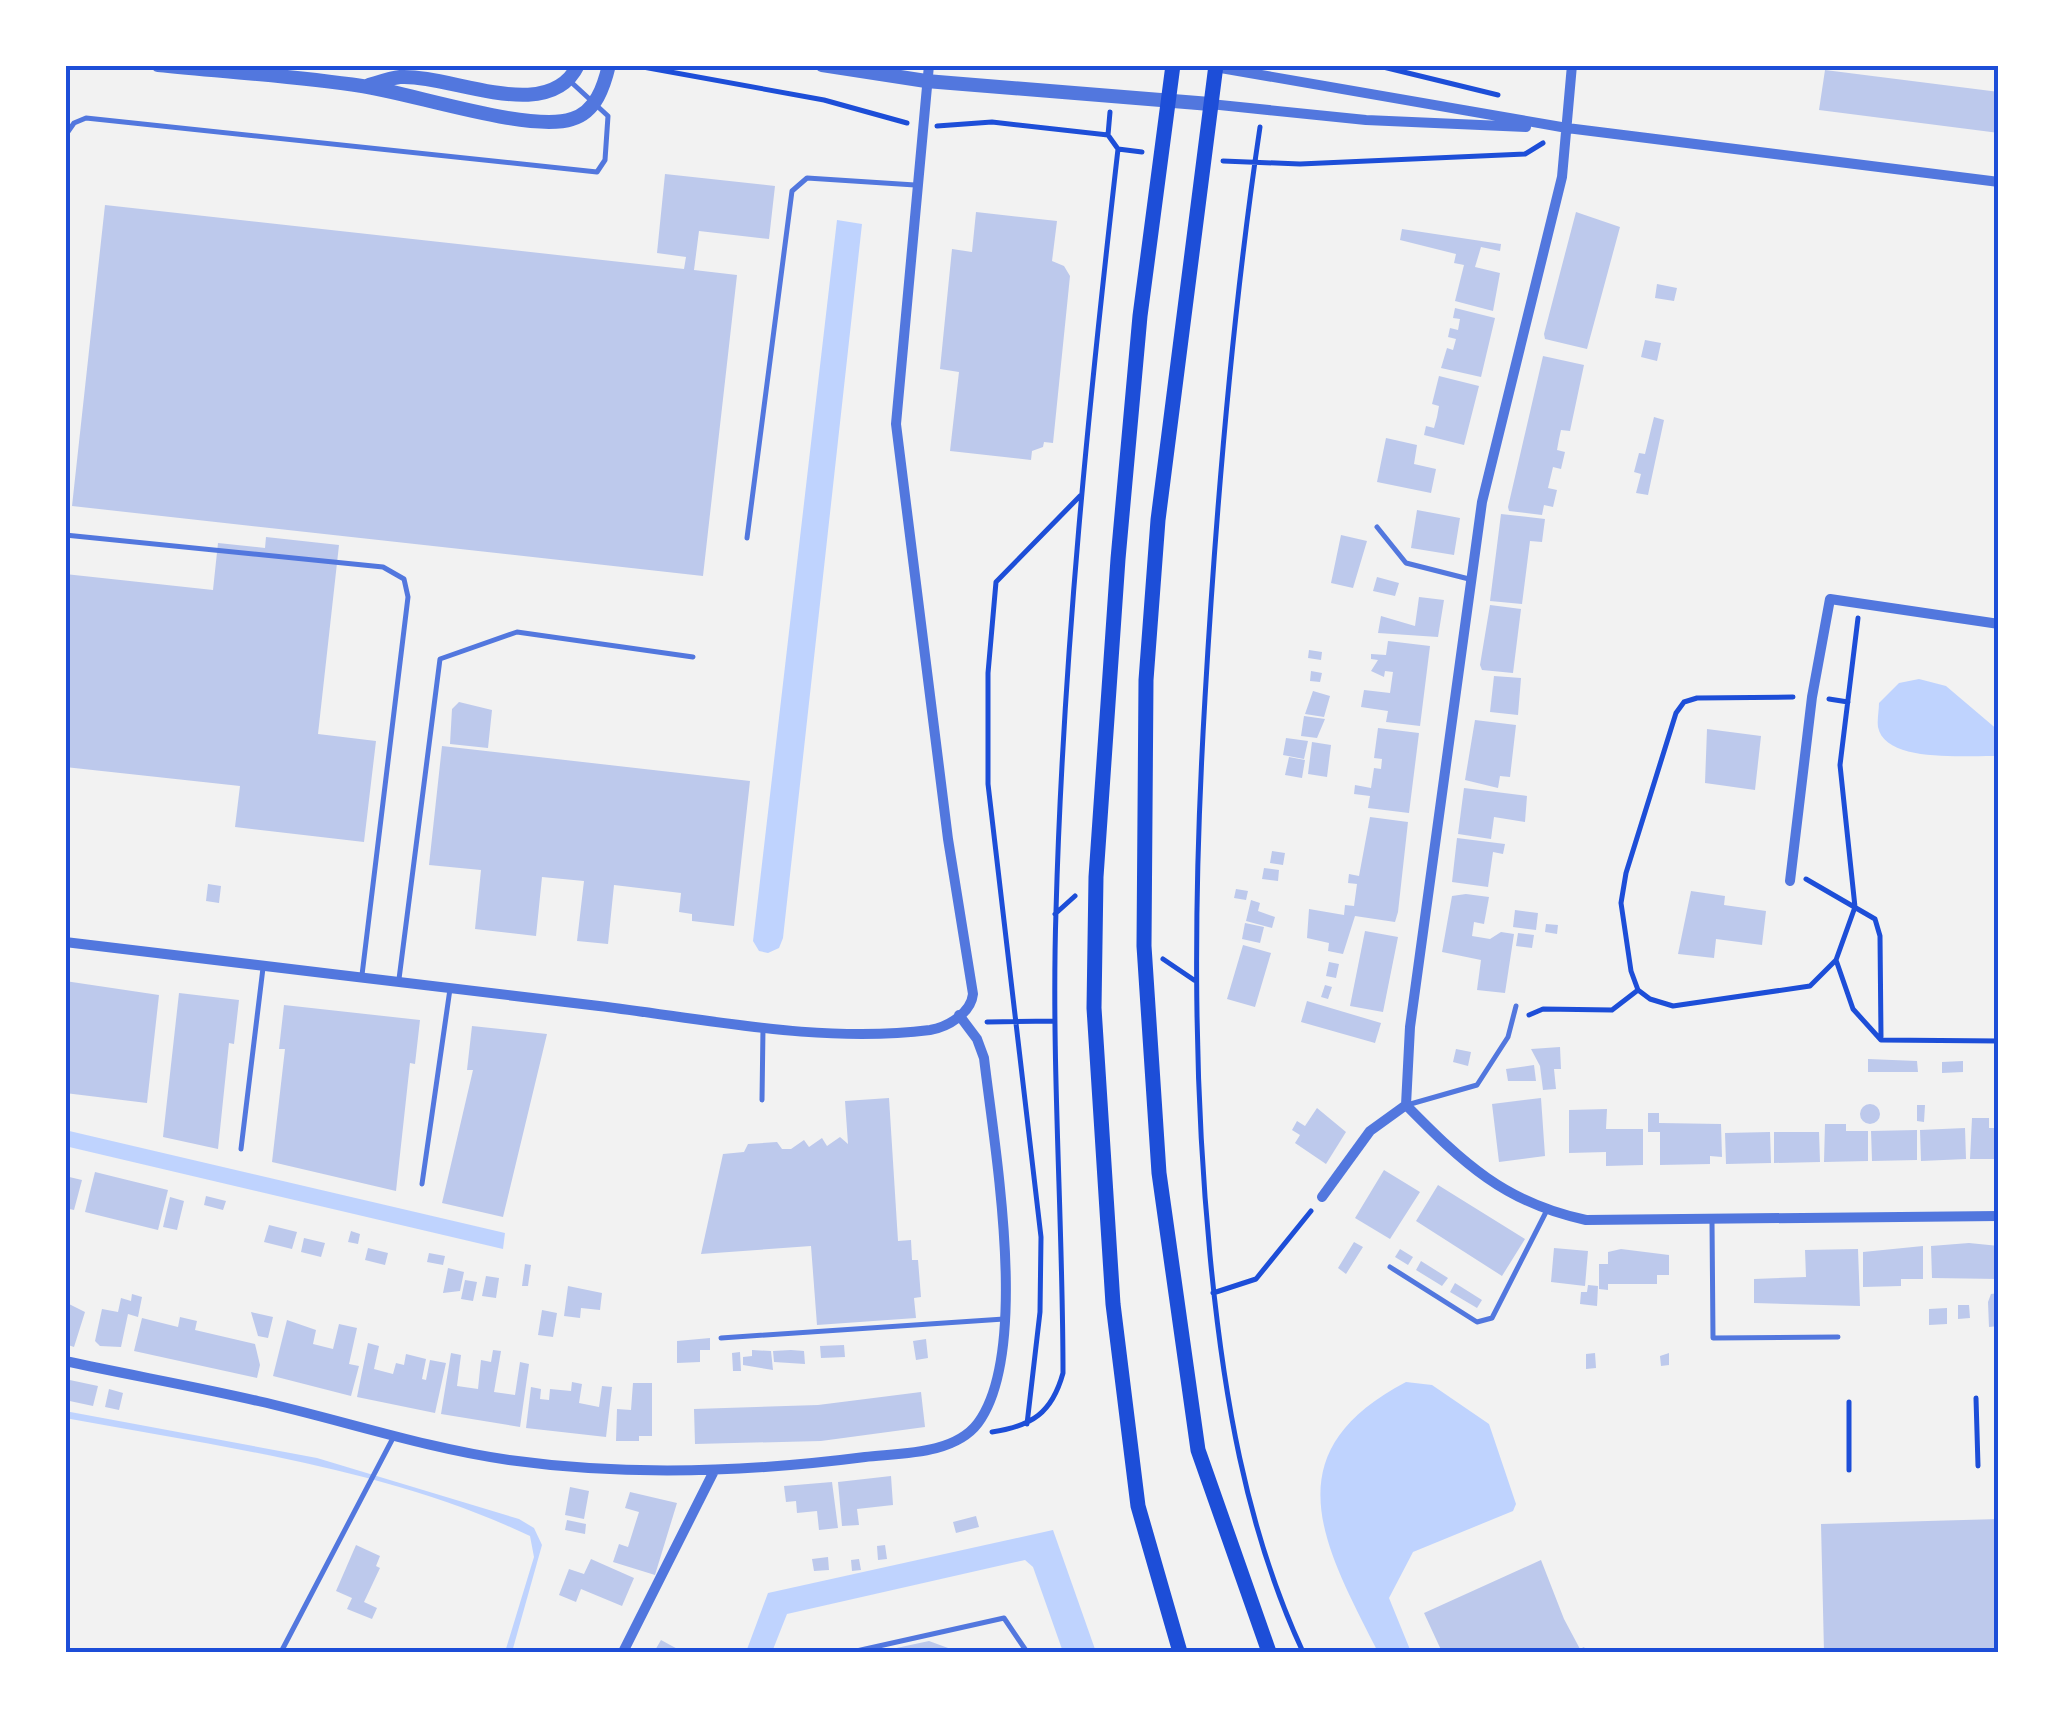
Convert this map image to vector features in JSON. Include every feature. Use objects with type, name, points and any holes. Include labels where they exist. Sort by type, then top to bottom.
[{"type":"main road","points":[[1173,65],[1140,316],[1120,540],[1096,877],[1094,1008],[1112,1304],[1138,1506],[1180,1652]]},
{"type":"main road","points":[[1211,66],[1210,104],[1156,537],[1146,680],[1144,946],[1158,1174],[1198,1450],[1269,1652]]},
{"type":"street","points":[[158,65],[363,86],[546,120],[572,119],[595,102],[609,65]]},
{"type":"street","points":[[363,86],[401,77],[524,96],[552,91],[569,80],[578,65]]},
{"type":"street","points":[[822,65],[1366,120],[1567,128]]},
{"type":"street","points":[[1572,65],[1562,177],[1482,502],[1410,1027],[1406,1105],[1460,1160],[1513,1197],[1546,1212],[1586,1220],[1999,1216]]},
{"type":"street","points":[[1211,66],[1567,128],[1999,182]]},
{"type":"street","points":[[65,942],[762,1025],[885,1032],[930,1030],[960,1015],[973,1000],[968,939],[948,839],[896,424],[927,73]]},
{"type":"street","points":[[1791,876],[1812,697],[1830,600],[1999,624]]},
{"type":"street","points":[[65,1361],[258,1401],[394,1436],[538,1463],[714,1470],[928,1449],[956,1440],[976,1426],[997,1382],[1004,1319],[1004,1242],[984,1058],[977,1039],[960,1015]]},
{"type":"street","points":[[1322,1198],[1370,1132],[1406,1105]]},
{"type":"street","points":[[623,1652],[714,1470]]},
{"type":"lane","points":[[65,136],[74,123],[86,118],[592,172],[604,160],[609,123],[595,102],[569,80]]},
{"type":"lane","points":[[747,538],[792,192],[807,178],[915,185]]},
{"type":"lane","points":[[1377,527],[1406,564],[1472,580]]},
{"type":"lane","points":[[65,534],[383,567],[404,579],[408,597],[361,978]]},
{"type":"lane","points":[[398,982],[440,660],[517,632],[693,656]]},
{"type":"lane","points":[[241,1149],[264,966]]},
{"type":"lane","points":[[422,1184],[450,988]]},
{"type":"lane","points":[[1406,1105],[1477,1085],[1512,1022],[1516,1006]]},
{"type":"lane","points":[[762,1025],[762,1100]]},
{"type":"lane","points":[[1390,1267],[1476,1322],[1492,1318],[1546,1212]]},
{"type":"lane","points":[[1712,1221],[1713,1338],[1838,1338]]},
{"type":"lane","points":[[721,1338],[1004,1319]]},
{"type":"lane","points":[[281,1652],[394,1436]]},
{"type":"lane","points":[[852,1652],[1004,1618],[1027,1652]]},
{"type":"path","points":[[632,65],[824,100],[922,125],[952,128],[992,122],[1108,136]]},
{"type":"path","points":[[1375,65],[1506,97]]},
{"type":"path","points":[[1303,1652],[1281,1605],[1232,1438],[1199,1140],[1194,980],[1212,572],[1254,165],[1524,154],[1567,128]]},
{"type":"path","points":[[976,1426],[987,1433],[1027,1424],[1050,1406],[1063,1373],[1056,1021],[1062,766],[1082,494],[1118,149]]},
{"type":"path","points":[[1027,1424],[1040,1312],[1041,1237],[988,784],[988,673],[996,582],[1082,494]]},
{"type":"path","points":[[1848,702],[1812,697],[1698,698],[1684,702],[1676,714],[1620,903],[1631,972],[1638,990],[1650,999],[1673,1006],[1810,986],[1836,960],[1855,907],[1840,765],[1848,702],[1860,605]]},
{"type":"path","points":[[1791,876],[1874,918],[1880,936],[1882,1040]]},
{"type":"path","points":[[1144,946],[1194,980]]},
{"type":"path","points":[[1836,960],[1853,1009],[1882,1040],[1999,1041]]},
{"type":"path","points":[[1512,1022],[1543,1009],[1612,1010],[1638,990]]},
{"type":"path","points":[[960,1015],[999,1024],[1056,1021]]},
{"type":"path","points":[[1214,1293],[1256,1279],[1322,1198]]},
{"type":"path","points":[[1976,1398],[1978,1466]]},
{"type":"path","points":[[1849,1402],[1849,1470]]},
{"type":"water","points":[[837,220],[862,224],[783,938],[779,948],[768,953],[759,951],[753,941]]},
{"type":"water","points":[[1919,679],[1946,686],[1999,731],[1999,756],[1930,755],[1896,747],[1884,739],[1878,727],[1879,703],[1899,683]]},
{"type":"water","points":[[65,1130],[505,1233],[503,1249],[65,1146]]},
{"type":"water","points":[[1406,1382],[1432,1385],[1489,1424],[1516,1504],[1513,1511],[1413,1552],[1389,1598],[1411,1652],[1378,1652],[1327,1539],[1321,1504],[1323,1471],[1337,1439],[1364,1410]]},
{"type":"water","points":[[65,1411],[317,1458],[519,1519],[534,1528],[542,1545],[512,1652],[505,1652],[534,1557],[530,1536],[419,1493],[361,1476],[65,1418]]},
{"type":"water","points":[[1053,1530],[1096,1652],[1063,1652],[1033,1567],[1025,1560],[787,1614],[772,1652],[746,1652],[768,1593]]},
{"type":"building","points":[[1825,70],[1999,92],[1999,133],[1819,110]]},
{"type":"building","points":[[665,174],[775,186],[769,239],[699,231],[694,270],[737,275],[703,576],[72,506],[105,205],[684,269],[686,257],[657,253]]},
{"type":"building","points":[[976,212],[1057,221],[1052,261],[1064,266],[1070,276],[1053,443],[1044,442],[1043,447],[1032,451],[1031,460],[950,451],[959,372],[940,369],[952,249],[972,252]]},
{"type":"building","points":[[1576,212],[1620,227],[1587,349],[1545,339],[1544,334]]},
{"type":"building","points":[[1402,229],[1501,244],[1500,251],[1481,247],[1475,267],[1500,273],[1493,311],[1455,301],[1464,265],[1454,263],[1456,254],[1400,240]]},
{"type":"building","points":[[1657,284],[1677,288],[1674,301],[1655,298]]},
{"type":"building","points":[[1455,308],[1495,318],[1481,377],[1441,368],[1447,348],[1453,350],[1456,339],[1448,337],[1450,328],[1458,330],[1460,319],[1453,318]]},
{"type":"building","points":[[1645,340],[1661,343],[1657,361],[1641,357]]},
{"type":"building","points":[[1543,356],[1584,365],[1570,431],[1561,430],[1559,439],[1557,450],[1565,452],[1561,469],[1553,467],[1548,488],[1557,490],[1553,507],[1544,505],[1542,515],[1509,511],[1508,507]]},
{"type":"building","points":[[1439,376],[1479,386],[1464,445],[1424,435],[1426,426],[1434,428],[1437,417],[1439,406],[1432,404]]},
{"type":"building","points":[[1654,417],[1664,420],[1648,495],[1636,493],[1641,474],[1634,472],[1639,453],[1645,454]]},
{"type":"building","points":[[1386,438],[1417,445],[1414,464],[1436,469],[1431,493],[1377,482]]},
{"type":"building","points":[[1417,510],[1460,518],[1454,555],[1411,548]]},
{"type":"building","points":[[1501,514],[1545,519],[1542,542],[1530,541],[1522,604],[1490,601]]},
{"type":"building","points":[[1341,535],[1367,541],[1353,588],[1331,583]]},
{"type":"building","points":[[266,537],[339,545],[318,734],[376,741],[364,842],[235,827],[240,786],[65,767],[65,574],[213,590],[218,543],[265,548]]},
{"type":"building","points":[[1377,577],[1399,583],[1395,596],[1373,591]]},
{"type":"building","points":[[1419,597],[1444,600],[1438,637],[1378,633],[1381,616],[1415,626]]},
{"type":"building","points":[[1490,605],[1521,609],[1513,673],[1482,670],[1480,665]]},
{"type":"building","points":[[1388,641],[1430,646],[1420,726],[1386,722],[1388,711],[1361,707],[1364,690],[1390,693],[1393,672],[1385,671],[1384,677],[1371,671],[1378,660],[1371,659],[1371,654],[1386,655]]},
{"type":"building","points":[[1309,650],[1322,652],[1321,660],[1308,658]]},
{"type":"building","points":[[1311,671],[1322,673],[1320,682],[1310,681]]},
{"type":"building","points":[[1494,676],[1521,678],[1518,715],[1490,712]]},
{"type":"building","points":[[1313,691],[1330,696],[1324,717],[1305,714]]},
{"type":"building","points":[[459,702],[492,710],[488,748],[450,744],[452,709]]},
{"type":"building","points":[[1304,716],[1325,719],[1317,738],[1301,736]]},
{"type":"building","points":[[1475,720],[1516,725],[1510,777],[1500,776],[1498,788],[1465,780]]},
{"type":"building","points":[[1378,728],[1419,733],[1409,813],[1368,808],[1370,796],[1354,794],[1355,785],[1371,788],[1374,768],[1381,769],[1382,759],[1374,758]]},
{"type":"building","points":[[1707,729],[1761,736],[1755,790],[1705,783]]},
{"type":"building","points":[[1286,738],[1308,741],[1304,759],[1283,755]]},
{"type":"building","points":[[1312,742],[1331,745],[1327,777],[1308,774]]},
{"type":"building","points":[[442,746],[750,781],[734,926],[692,921],[692,914],[679,912],[681,893],[614,885],[608,944],[577,941],[584,881],[542,877],[536,936],[475,929],[481,870],[429,865]]},
{"type":"building","points":[[1289,757],[1305,760],[1302,778],[1285,775]]},
{"type":"building","points":[[1464,788],[1527,796],[1525,822],[1494,817],[1491,839],[1458,834]]},
{"type":"building","points":[[1370,817],[1408,822],[1395,922],[1355,916],[1343,954],[1328,951],[1329,943],[1307,938],[1309,909],[1344,915],[1345,905],[1354,906],[1357,884],[1348,883],[1349,874],[1359,876]]},
{"type":"building","points":[[1457,838],[1505,844],[1503,854],[1493,852],[1488,887],[1452,882]]},
{"type":"building","points":[[1272,851],[1285,853],[1283,865],[1270,863]]},
{"type":"building","points":[[1264,868],[1279,870],[1278,881],[1262,879]]},
{"type":"building","points":[[208,884],[221,886],[219,903],[206,901]]},
{"type":"building","points":[[1236,889],[1248,891],[1246,900],[1234,898]]},
{"type":"building","points":[[1691,891],[1725,896],[1724,905],[1766,911],[1762,945],[1716,939],[1714,958],[1678,954]]},
{"type":"building","points":[[1452,896],[1489,897],[1484,924],[1474,922],[1472,936],[1490,939],[1501,932],[1514,934],[1505,993],[1477,990],[1481,960],[1442,952]]},
{"type":"building","points":[[1251,900],[1260,903],[1258,911],[1275,917],[1272,928],[1246,921]]},
{"type":"building","points":[[1515,910],[1538,913],[1536,930],[1513,927]]},
{"type":"building","points":[[1245,923],[1264,927],[1260,943],[1242,939]]},
{"type":"building","points":[[1546,924],[1558,925],[1557,934],[1545,932]]},
{"type":"building","points":[[1365,931],[1398,937],[1383,1012],[1350,1006]]},
{"type":"building","points":[[1518,933],[1534,935],[1532,948],[1516,946]]},
{"type":"building","points":[[1243,945],[1271,953],[1255,1007],[1227,999]]},
{"type":"building","points":[[1329,962],[1339,964],[1336,978],[1326,976]]},
{"type":"building","points":[[65,981],[159,995],[147,1103],[65,1093]]},
{"type":"building","points":[[1325,985],[1332,987],[1328,999],[1321,997]]},
{"type":"building","points":[[179,993],[239,1000],[234,1044],[229,1043],[218,1149],[163,1137]]},
{"type":"building","points":[[1307,1001],[1381,1023],[1375,1043],[1301,1022]]},
{"type":"building","points":[[284,1005],[420,1020],[415,1064],[410,1063],[396,1191],[272,1162],[285,1049],[279,1049]]},
{"type":"building","points":[[472,1026],[547,1034],[503,1217],[442,1203],[473,1070],[467,1070]]},
{"type":"building","points":[[1560,1047],[1561,1069],[1554,1069],[1556,1089],[1543,1090],[1540,1066],[1531,1049]]},
{"type":"building","points":[[1456,1049],[1471,1052],[1468,1066],[1453,1062]]},
{"type":"building","points":[[1868,1059],[1917,1061],[1918,1072],[1868,1072]]},
{"type":"building","points":[[1963,1061],[1963,1072],[1942,1073],[1942,1062]]},
{"type":"building","points":[[1534,1065],[1536,1081],[1508,1081],[1506,1069]]},
{"type":"building","points":[[889,1098],[898,1241],[911,1240],[912,1260],[918,1260],[921,1297],[914,1298],[916,1318],[817,1325],[811,1246],[701,1254],[723,1154],[744,1152],[748,1144],[777,1142],[782,1149],[791,1149],[804,1140],[809,1147],[822,1138],[827,1146],[840,1137],[848,1144],[845,1101]]},
{"type":"building","points":[[1541,1098],[1545,1156],[1499,1162],[1492,1104]]},
{"type":"building","points":[[1870,1104],[1880,1114],[1870,1124],[1860,1114]]},
{"type":"building","points":[[1917,1105],[1925,1105],[1924,1122],[1917,1121]]},
{"type":"building","points":[[1317,1108],[1346,1132],[1326,1164],[1295,1143],[1300,1135],[1292,1130],[1297,1121],[1305,1126]]},
{"type":"building","points":[[1607,1109],[1606,1129],[1643,1129],[1643,1165],[1606,1166],[1606,1152],[1569,1153],[1569,1110]]},
{"type":"building","points":[[1648,1113],[1659,1113],[1659,1123],[1721,1124],[1722,1157],[1710,1156],[1710,1164],[1660,1165],[1660,1132],[1648,1132]]},
{"type":"building","points":[[1972,1118],[1989,1118],[1989,1128],[1999,1128],[1999,1159],[1970,1159]]},
{"type":"building","points":[[1825,1124],[1846,1124],[1846,1131],[1868,1131],[1868,1161],[1824,1162]]},
{"type":"building","points":[[1965,1128],[1966,1159],[1921,1161],[1920,1130]]},
{"type":"building","points":[[1917,1130],[1917,1160],[1872,1161],[1871,1131]]},
{"type":"building","points":[[1770,1132],[1771,1163],[1726,1164],[1725,1133]]},
{"type":"building","points":[[1774,1132],[1819,1132],[1820,1162],[1774,1163]]},
{"type":"building","points":[[1384,1170],[1420,1192],[1390,1239],[1355,1218]]},
{"type":"building","points":[[95,1172],[168,1190],[158,1230],[85,1212]]},
{"type":"building","points":[[65,1176],[82,1180],[74,1210],[65,1208]]},
{"type":"building","points":[[1438,1185],[1525,1239],[1502,1276],[1416,1221]]},
{"type":"building","points":[[206,1196],[226,1201],[223,1210],[204,1205]]},
{"type":"building","points":[[170,1197],[184,1201],[177,1230],[163,1227]]},
{"type":"building","points":[[269,1225],[297,1232],[292,1249],[264,1242]]},
{"type":"building","points":[[351,1231],[360,1234],[358,1244],[348,1242]]},
{"type":"building","points":[[304,1238],[325,1243],[321,1257],[301,1252]]},
{"type":"building","points":[[1354,1242],[1363,1247],[1346,1274],[1338,1268]]},
{"type":"building","points":[[1923,1246],[1923,1279],[1901,1279],[1901,1286],[1863,1287],[1863,1252]]},
{"type":"building","points":[[1931,1246],[1999,1246],[1999,1279],[1932,1278]]},
{"type":"building","points":[[368,1248],[388,1253],[385,1265],[365,1260]]},
{"type":"building","points":[[1554,1248],[1588,1251],[1585,1286],[1551,1282]]},
{"type":"building","points":[[1400,1249],[1413,1257],[1408,1265],[1395,1257]]},
{"type":"building","points":[[1621,1249],[1669,1255],[1669,1275],[1657,1275],[1657,1284],[1608,1284],[1608,1290],[1599,1289],[1599,1264],[1608,1264],[1608,1252]]},
{"type":"building","points":[[1858,1249],[1860,1306],[1754,1303],[1754,1279],[1806,1277],[1805,1250]]},
{"type":"building","points":[[429,1253],[445,1256],[443,1265],[427,1262]]},
{"type":"building","points":[[1421,1261],[1448,1278],[1442,1286],[1416,1270]]},
{"type":"building","points":[[525,1264],[531,1265],[528,1286],[522,1286]]},
{"type":"building","points":[[448,1268],[464,1272],[460,1291],[443,1293]]},
{"type":"building","points":[[486,1276],[499,1278],[496,1298],[482,1296]]},
{"type":"building","points":[[465,1280],[477,1282],[473,1301],[461,1299]]},
{"type":"building","points":[[1455,1283],[1482,1300],[1477,1308],[1450,1292]]},
{"type":"building","points":[[1588,1285],[1598,1286],[1597,1306],[1580,1304],[1581,1292],[1587,1292]]},
{"type":"building","points":[[568,1286],[602,1293],[600,1310],[581,1308],[580,1318],[564,1316]]},
{"type":"building","points":[[1999,1293],[1999,1326],[1989,1327],[1988,1302],[1991,1294]]},
{"type":"building","points":[[132,1294],[142,1297],[138,1317],[128,1314],[121,1347],[100,1346],[95,1341],[102,1309],[118,1312],[121,1298],[131,1301]]},
{"type":"building","points":[[65,1302],[85,1312],[74,1347],[65,1344]]},
{"type":"building","points":[[1958,1305],[1969,1305],[1970,1318],[1958,1319]]},
{"type":"building","points":[[1947,1308],[1947,1324],[1929,1325],[1929,1309]]},
{"type":"building","points":[[542,1310],[557,1313],[553,1337],[538,1335]]},
{"type":"building","points":[[251,1312],[273,1317],[268,1338],[258,1336]]},
{"type":"building","points":[[180,1317],[197,1321],[195,1330],[255,1344],[260,1365],[257,1378],[134,1351],[142,1318],[178,1327]]},
{"type":"building","points":[[287,1320],[316,1330],[313,1344],[333,1349],[339,1324],[357,1328],[349,1364],[359,1366],[351,1396],[273,1376]]},
{"type":"building","points":[[710,1338],[710,1350],[700,1350],[700,1362],[677,1363],[677,1341]]},
{"type":"building","points":[[926,1339],[928,1358],[916,1360],[913,1341]]},
{"type":"building","points":[[368,1343],[379,1346],[374,1369],[393,1374],[396,1363],[404,1365],[406,1354],[426,1359],[422,1379],[426,1380],[430,1360],[446,1363],[435,1413],[357,1397]]},
{"type":"building","points":[[844,1345],[845,1357],[821,1358],[820,1346]]},
{"type":"building","points":[[493,1350],[501,1351],[494,1392],[515,1395],[520,1362],[529,1364],[520,1427],[441,1414],[451,1353],[461,1355],[457,1386],[478,1389],[481,1360],[491,1362]]},
{"type":"building","points":[[752,1350],[771,1351],[773,1370],[743,1365],[743,1357],[752,1356]]},
{"type":"building","points":[[773,1351],[804,1351],[805,1364],[774,1362]]},
{"type":"building","points":[[740,1352],[741,1371],[733,1371],[732,1353]]},
{"type":"building","points":[[1595,1353],[1596,1368],[1586,1369],[1586,1354]]},
{"type":"building","points":[[1669,1353],[1669,1365],[1661,1366],[1660,1356]]},
{"type":"building","points":[[65,1379],[98,1386],[93,1406],[65,1400]]},
{"type":"building","points":[[572,1382],[582,1384],[579,1403],[599,1407],[602,1386],[612,1387],[606,1437],[526,1428],[531,1387],[541,1389],[540,1399],[549,1400],[550,1389],[571,1391]]},
{"type":"building","points":[[633,1383],[652,1383],[652,1436],[639,1436],[639,1441],[616,1441],[617,1409],[631,1410]]},
{"type":"building","points":[[109,1389],[123,1393],[119,1410],[105,1407]]},
{"type":"building","points":[[921,1392],[925,1427],[821,1441],[695,1444],[694,1409],[818,1405]]},
{"type":"building","points":[[891,1476],[893,1505],[857,1509],[859,1525],[842,1526],[838,1482]]},
{"type":"building","points":[[832,1482],[838,1528],[819,1530],[817,1511],[797,1513],[796,1501],[786,1502],[784,1486]]},
{"type":"building","points":[[570,1487],[589,1491],[584,1519],[565,1515]]},
{"type":"building","points":[[630,1492],[677,1503],[655,1575],[613,1562],[619,1544],[628,1547],[639,1512],[625,1508]]},
{"type":"building","points":[[976,1516],[979,1527],[956,1533],[953,1522]]},
{"type":"building","points":[[1999,1519],[1999,1652],[1824,1652],[1821,1524]]},
{"type":"building","points":[[567,1520],[586,1524],[585,1534],[565,1530]]},
{"type":"building","points":[[356,1545],[380,1556],[376,1566],[380,1568],[364,1602],[377,1608],[372,1619],[347,1609],[352,1598],[336,1591]]},
{"type":"building","points":[[885,1545],[887,1559],[878,1560],[877,1546]]},
{"type":"building","points":[[828,1557],[829,1570],[814,1571],[812,1559]]},
{"type":"building","points":[[591,1559],[634,1578],[622,1606],[581,1589],[576,1602],[559,1595],[569,1569],[584,1574]]},
{"type":"building","points":[[859,1559],[861,1570],[852,1571],[851,1560]]},
{"type":"building","points":[[1541,1560],[1564,1619],[1580,1649],[1584,1647],[1587,1652],[1442,1652],[1424,1613]]},
{"type":"building","points":[[661,1640],[683,1652],[654,1652]]},
{"type":"building","points":[[929,1641],[959,1652],[887,1652],[887,1650]]}]
